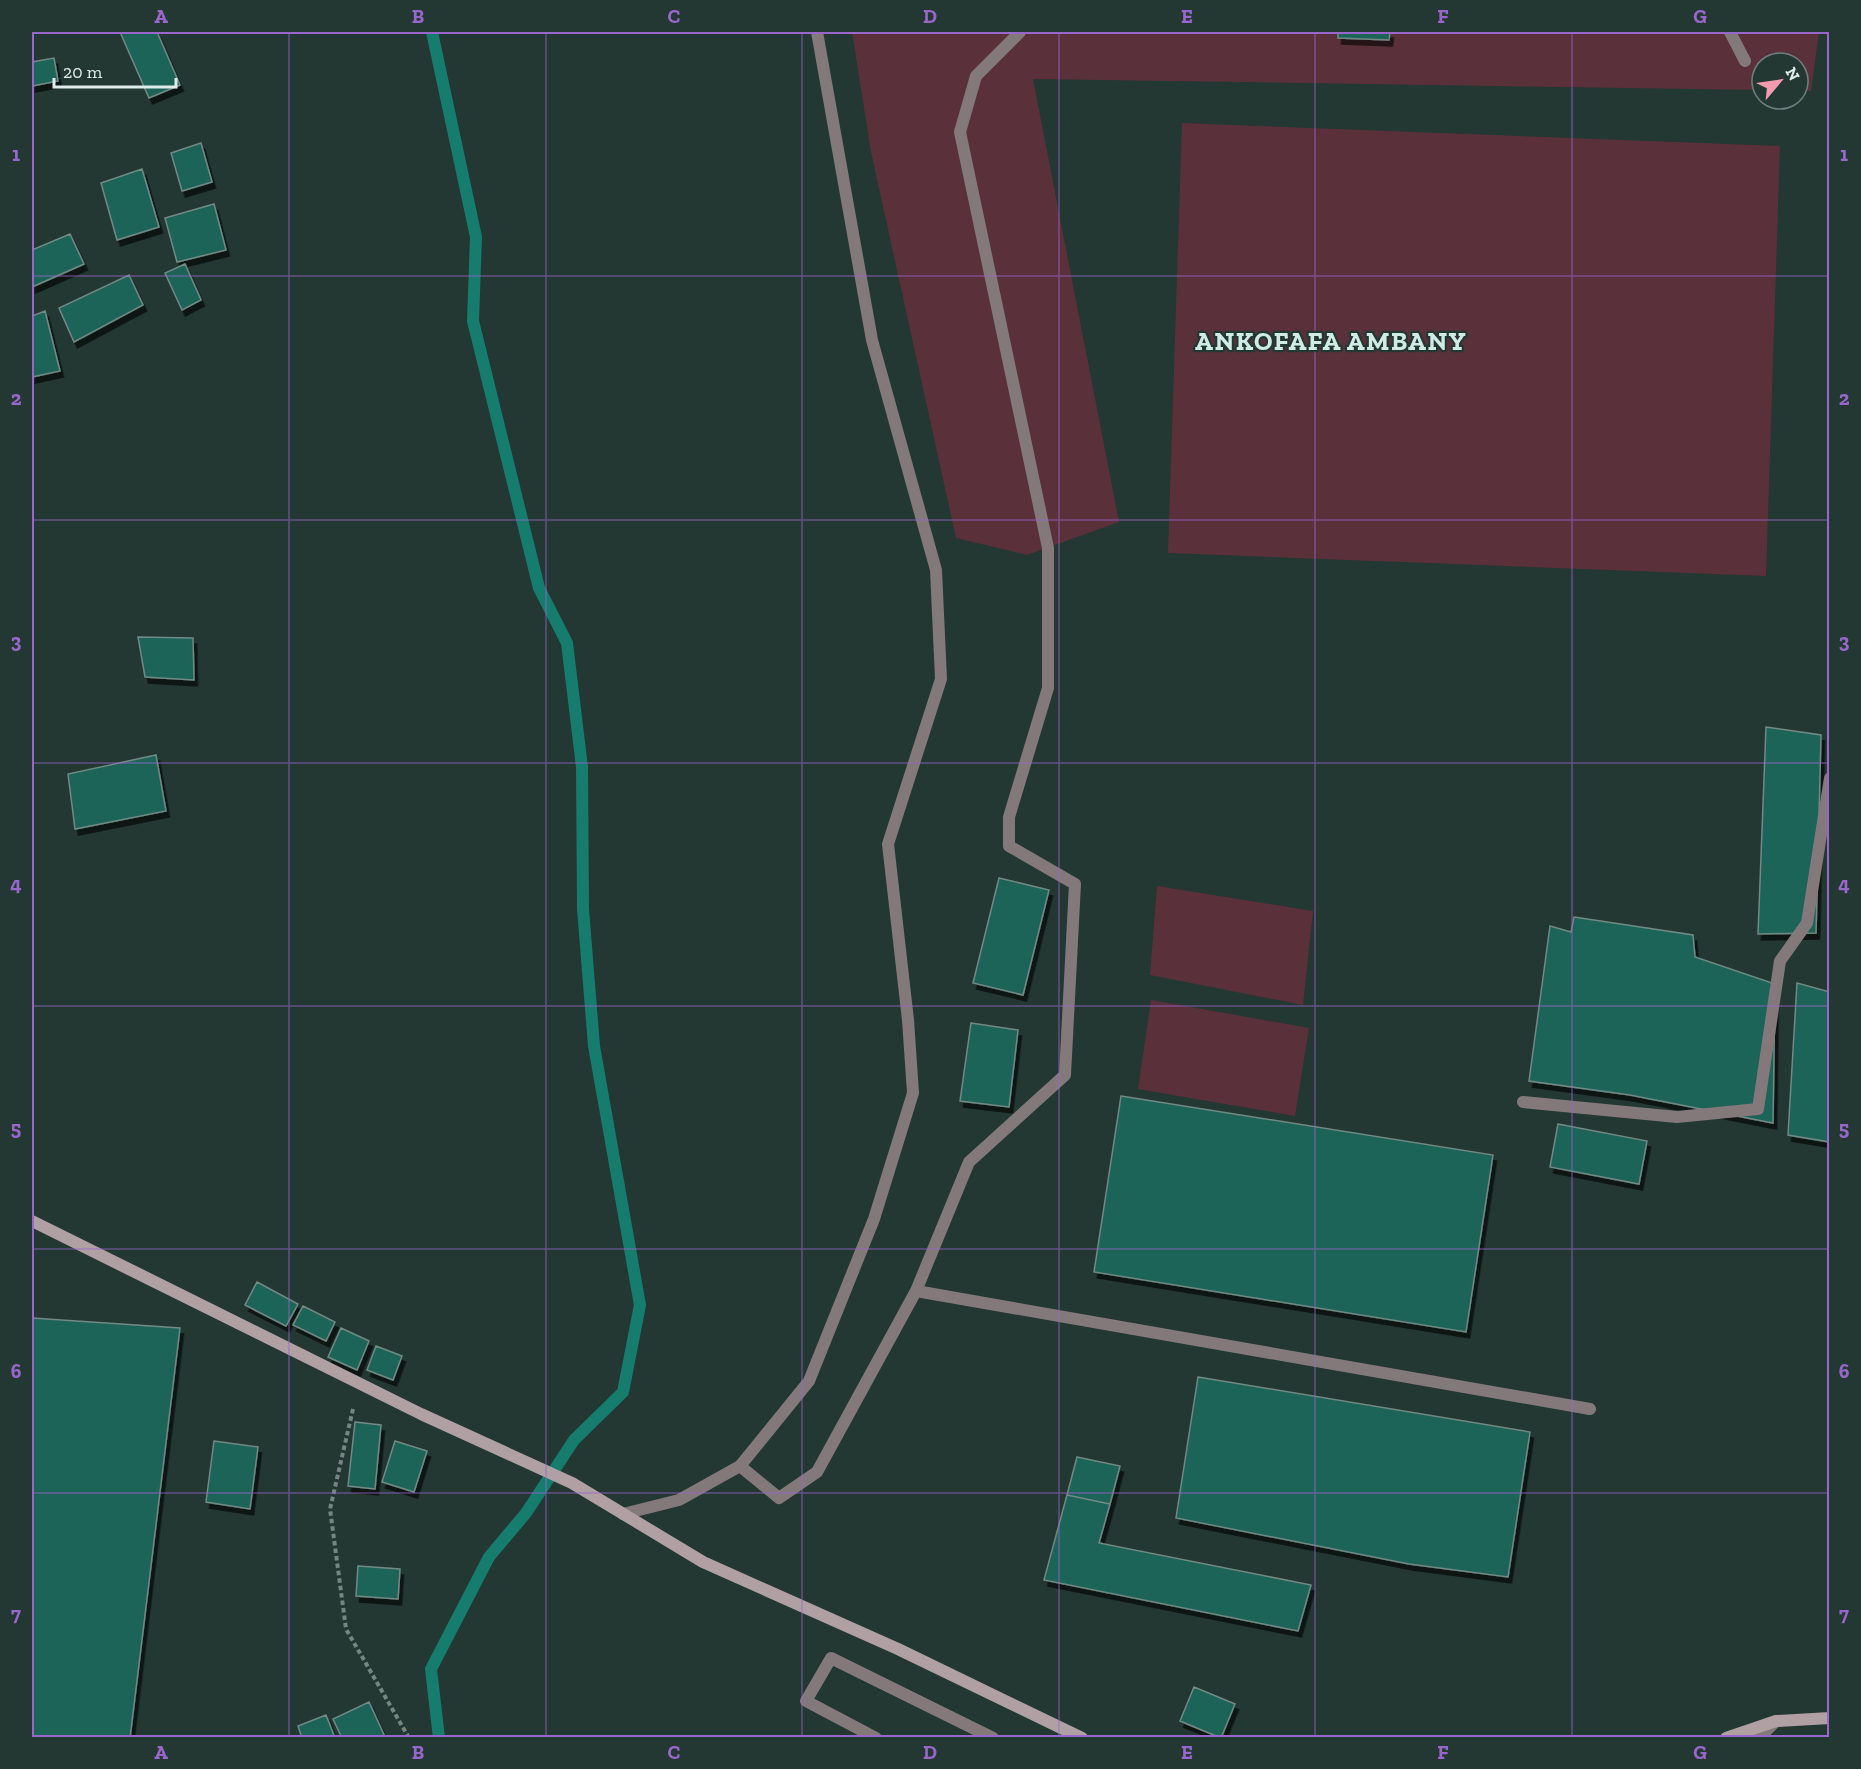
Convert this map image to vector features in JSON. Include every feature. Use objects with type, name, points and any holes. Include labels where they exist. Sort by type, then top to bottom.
[{"type":"street","points":[[623,1514],[679,1500],[740,1466],[810,1381],[874,1219],[913,1093],[908,1020],[888,844],[941,679],[936,570],[872,340],[817,32]]},
{"type":"street","points":[[740,1466],[779,1498],[817,1472],[916,1291],[969,1162],[1065,1074],[1075,884],[1009,846],[1009,817],[1048,688],[1048,548],[960,132],[976,76],[1020,32]]},
{"type":"street","points":[[1730,32],[1745,61]]},
{"type":"street","points":[[1523,1102],[1677,1117],[1758,1110],[1780,961],[1808,923],[1830,778]]},
{"type":"street","points":[[32,1221],[359,1382],[572,1483],[703,1562],[898,1648],[1082,1737]]},
{"type":"street","points":[[916,1291],[1590,1409]]},
{"type":"street","points":[[876,1737],[806,1701],[831,1658],[993,1737]]},
{"type":"street","points":[[1726,1737],[1776,1721],[1830,1718]]},
{"type":"street","points":[[1759,1737],[1776,1721]]},
{"type":"path","points":[[359,1382],[330,1509],[346,1629],[409,1737]]},
{"type":"shaded area","points":[[852,32],[1819,32],[1811,91],[1810,51],[1750,51],[1750,90],[1033,79],[1119,522],[1027,555],[956,538],[871,152]]},
{"type":"shaded area","points":[[1182,123],[1780,146],[1766,576],[1168,553]]},
{"type":"shaded area","points":[[1157,886],[1313,911],[1303,1005],[1150,975]]},
{"type":"shaded area","points":[[1151,1000],[1309,1028],[1295,1116],[1138,1089]]},
{"type":"building","points":[[120,32],[157,32],[180,85],[149,98]]},
{"type":"building","points":[[1338,32],[1390,32],[1389,40],[1338,38]]},
{"type":"building","points":[[54,58],[58,81],[32,86],[32,62]]},
{"type":"building","points":[[201,143],[212,182],[182,191],[171,153]]},
{"type":"building","points":[[142,169],[159,227],[117,240],[101,183]]},
{"type":"building","points":[[214,204],[226,250],[177,262],[165,218]]},
{"type":"building","points":[[70,234],[84,264],[32,287],[32,250]]},
{"type":"building","points":[[185,264],[201,300],[182,310],[165,273]]},
{"type":"building","points":[[129,275],[143,305],[74,342],[59,308]]},
{"type":"building","points":[[45,311],[60,371],[32,377],[32,316]]},
{"type":"building","points":[[138,637],[193,638],[194,680],[145,677]]},
{"type":"building","points":[[1766,727],[1821,735],[1816,933],[1758,934]]},
{"type":"building","points":[[156,755],[166,811],[75,829],[68,774]]},
{"type":"building","points":[[999,878],[1049,890],[1023,995],[973,983]]},
{"type":"building","points":[[1574,917],[1693,935],[1695,957],[1775,984],[1773,1123],[1630,1095],[1529,1081],[1550,926],[1571,932]]},
{"type":"building","points":[[1797,983],[1830,992],[1830,1142],[1788,1135]]},
{"type":"building","points":[[971,1023],[1018,1030],[1009,1107],[960,1101]]},
{"type":"building","points":[[1121,1096],[1493,1155],[1466,1332],[1094,1272]]},
{"type":"building","points":[[1558,1124],[1647,1141],[1639,1184],[1550,1167]]},
{"type":"building","points":[[257,1282],[298,1304],[286,1326],[245,1305]]},
{"type":"building","points":[[303,1306],[335,1322],[326,1341],[293,1325]]},
{"type":"building","points":[[32,1318],[180,1328],[130,1738],[32,1738]]},
{"type":"building","points":[[341,1328],[369,1341],[357,1370],[328,1357]]},
{"type":"building","points":[[376,1346],[402,1356],[393,1380],[367,1370]]},
{"type":"building","points":[[1198,1377],[1530,1432],[1508,1577],[1409,1564],[1176,1518]]},
{"type":"building","points":[[355,1422],[381,1425],[375,1489],[348,1486]]},
{"type":"building","points":[[214,1441],[258,1447],[250,1509],[206,1502]]},
{"type":"building","points":[[395,1441],[427,1451],[414,1492],[382,1482]]},
{"type":"building","points":[[1077,1457],[1120,1466],[1110,1504],[1067,1495]]},
{"type":"building","points":[[1067,1495],[1110,1504],[1099,1543],[1311,1585],[1298,1631],[1044,1580]]},
{"type":"building","points":[[358,1566],[400,1569],[398,1599],[356,1596]]},
{"type":"building","points":[[1194,1687],[1235,1704],[1221,1738],[1180,1721]]},
{"type":"building","points":[[369,1702],[385,1737],[342,1738],[333,1719]]},
{"type":"building","points":[[326,1715],[335,1738],[302,1738],[298,1726]]},
{"type":"waterway","points":[[432,32],[476,237],[473,321],[539,588],[567,643],[582,767],[583,909],[594,1046],[640,1305],[623,1392],[574,1440],[526,1513],[489,1557],[431,1669],[439,1738]]},
{"type":"district","name":"ANKOFAFA AMBANY","points":[[1331,341]]}]
